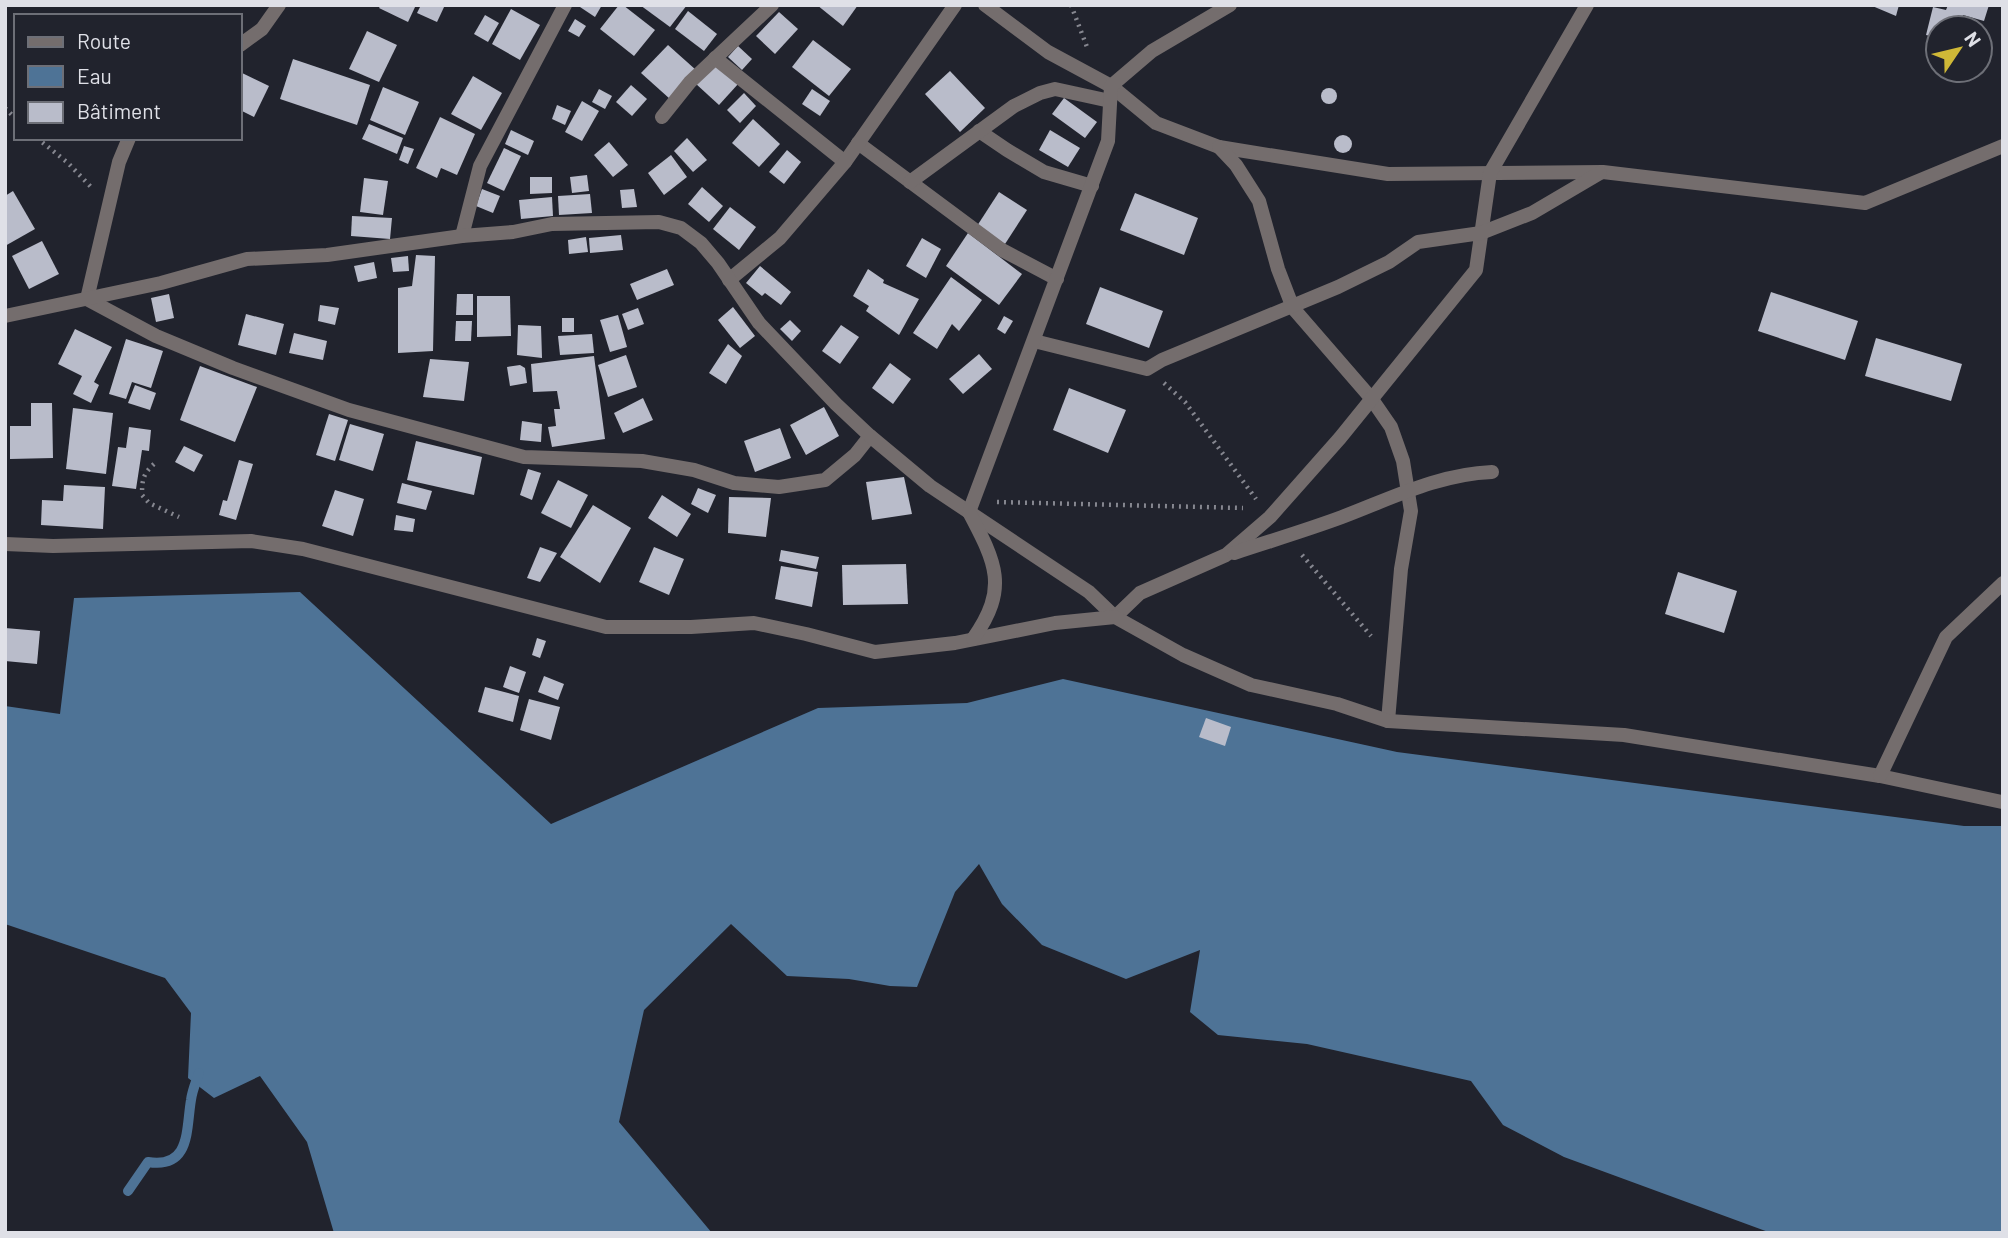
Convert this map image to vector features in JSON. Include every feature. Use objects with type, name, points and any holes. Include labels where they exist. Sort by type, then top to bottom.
[{"type":"street","points":[[242,44],[262,30],[279,5]]},
{"type":"street","points":[[462,236],[480,166],[565,5]]},
{"type":"street","points":[[662,117],[690,82],[772,5]]},
{"type":"street","points":[[729,280],[780,238],[845,162],[955,5]]},
{"type":"street","points":[[985,5],[1048,52],[1111,86],[1156,123],[1219,147],[1388,174],[1603,172],[1865,203],[2003,146]]},
{"type":"street","points":[[973,639],[992,609],[995,590],[994,564],[970,512],[1108,141],[1111,86],[1152,51],[1230,5]]},
{"type":"street","points":[[1226,555],[1269,517],[1476,270],[1490,173],[1587,5]]},
{"type":"street","points":[[715,58],[845,162]]},
{"type":"street","points":[[910,182],[1014,106],[1055,89],[1110,101]]},
{"type":"street","points":[[979,131],[1044,172],[1092,186]]},
{"type":"street","points":[[87,299],[119,162],[128,140]]},
{"type":"street","points":[[858,143],[1002,250],[1057,279]]},
{"type":"street","points":[[1219,147],[1237,164],[1259,201],[1278,269],[1293,308],[1371,398],[1391,427],[1403,461],[1411,511],[1401,569],[1388,720]]},
{"type":"street","points":[[1034,341],[1147,369],[1162,360],[1293,308],[1389,262],[1418,242],[1481,233],[1532,213],[1603,172]]},
{"type":"street","points":[[5,316],[161,283],[247,259],[327,256],[462,236],[513,232],[552,224],[659,222],[681,228],[701,243],[759,323],[836,404],[930,486],[1089,592],[1115,617],[1182,655],[1251,685],[1337,704],[1388,720],[1624,735],[1880,776],[2002,802]]},
{"type":"street","points":[[87,299],[156,336],[246,373],[349,410],[524,457],[642,461],[694,470],[734,484],[779,487],[825,480],[855,455],[870,436]]},
{"type":"street","points":[[5,544],[53,546],[251,541],[303,549],[606,627],[691,627],[754,623],[875,652],[973,639],[1055,623],[1115,617],[1140,593],[1226,555],[1342,517],[1408,490],[1465,473],[1492,472]]},
{"type":"street","points":[[1880,776],[1946,637],[2003,583]]},
{"type":"path","points":[[39,140],[94,189]]},
{"type":"path","points":[[154,464],[145,472],[142,495],[149,503],[182,518],[192,542]]},
{"type":"path","points":[[970,512],[998,502],[1243,508],[1269,517]]},
{"type":"water","points":[[300,592],[551,824],[818,708],[967,703],[1063,679],[1397,752],[1964,826],[2003,826],[2003,1233],[1771,1233],[1564,1157],[1503,1125],[1471,1081],[1307,1044],[1218,1035],[1190,1012],[1200,950],[1126,979],[1042,945],[1002,904],[979,864],[955,892],[917,987],[890,986],[849,979],[787,976],[731,924],[644,1010],[619,1122],[712,1233],[334,1233],[307,1142],[260,1076],[214,1098],[188,1078],[191,1013],[165,978],[5,924],[5,706],[60,714],[74,598]]},
{"type":"building","points":[[381,5],[416,5],[408,22],[379,8]]},
{"type":"building","points":[[421,5],[445,5],[437,22],[417,13]]},
{"type":"building","points":[[602,5],[595,17],[580,7]]},
{"type":"building","points":[[619,5],[623,5],[655,30],[634,56],[600,29]]},
{"type":"building","points":[[640,5],[687,5],[670,27]]},
{"type":"building","points":[[817,5],[858,5],[843,26]]},
{"type":"building","points":[[1870,5],[1899,5],[1896,16]]},
{"type":"building","points":[[1948,5],[1989,5],[1986,14],[1931,14],[1933,7],[1946,10]]},
{"type":"building","points":[[511,9],[540,25],[520,60],[492,44]]},
{"type":"building","points":[[688,11],[717,34],[704,51],[675,29]]},
{"type":"building","points":[[779,12],[798,29],[775,54],[756,36]]},
{"type":"building","points":[[485,15],[499,23],[488,42],[474,34]]},
{"type":"building","points":[[575,19],[586,26],[579,37],[568,31]]},
{"type":"building","points":[[367,31],[397,45],[379,82],[349,69]]},
{"type":"building","points":[[813,40],[851,69],[829,96],[792,67]]},
{"type":"building","points":[[668,45],[696,70],[670,99],[641,73]]},
{"type":"building","points":[[738,46],[752,59],[742,70],[728,57]]},
{"type":"building","points":[[293,59],[370,85],[357,125],[280,99]]},
{"type":"building","points":[[714,61],[739,83],[719,105],[695,83]]},
{"type":"building","points":[[950,71],[985,108],[960,132],[925,94]]},
{"type":"building","points":[[242,73],[269,86],[254,117],[242,111]]},
{"type":"building","points":[[473,76],[502,93],[481,130],[451,114]]},
{"type":"building","points":[[631,85],[647,99],[632,116],[616,102]]},
{"type":"building","points":[[383,87],[419,102],[405,135],[370,120]]},
{"type":"building","points":[[1326,88],[1332,88],[1337,96],[1335,102],[1326,104],[1321,99],[1321,93]]},
{"type":"building","points":[[599,89],[612,96],[605,109],[592,102]]},
{"type":"building","points":[[812,89],[830,101],[820,116],[802,104]]},
{"type":"building","points":[[744,93],[756,106],[740,123],[727,110]]},
{"type":"building","points":[[1064,98],[1097,122],[1085,138],[1052,114]]},
{"type":"building","points":[[582,101],[599,111],[582,141],[565,132]]},
{"type":"building","points":[[557,105],[571,111],[565,125],[552,119]]},
{"type":"building","points":[[440,117],[475,134],[457,175],[441,168],[437,178],[416,168]]},
{"type":"building","points":[[753,119],[780,144],[759,167],[732,143]]},
{"type":"building","points":[[369,124],[403,138],[397,154],[362,139]]},
{"type":"building","points":[[511,130],[534,141],[528,155],[505,144]]},
{"type":"building","points":[[1050,130],[1080,148],[1068,167],[1039,150]]},
{"type":"building","points":[[1343,135],[1349,138],[1352,144],[1349,150],[1343,153],[1337,150],[1334,144],[1337,138]]},
{"type":"building","points":[[687,138],[707,160],[693,172],[674,151]]},
{"type":"building","points":[[609,142],[628,165],[613,177],[594,155]]},
{"type":"building","points":[[404,146],[414,149],[408,164],[399,160]]},
{"type":"building","points":[[504,148],[521,156],[504,191],[487,183]]},
{"type":"building","points":[[787,150],[801,162],[784,184],[769,172]]},
{"type":"building","points":[[671,155],[687,177],[664,195],[648,173]]},
{"type":"building","points":[[587,175],[589,191],[572,193],[570,177]]},
{"type":"building","points":[[530,177],[552,177],[552,193],[530,194]]},
{"type":"building","points":[[364,178],[388,181],[383,215],[360,212]]},
{"type":"building","points":[[702,187],[723,206],[709,222],[688,204]]},
{"type":"building","points":[[482,189],[500,196],[493,213],[476,206]]},
{"type":"building","points":[[634,189],[637,207],[622,208],[620,190]]},
{"type":"building","points":[[13,191],[35,229],[5,246],[5,196]]},
{"type":"building","points":[[999,192],[1027,210],[1005,244],[977,226]]},
{"type":"building","points":[[1135,193],[1198,218],[1184,255],[1120,230]]},
{"type":"building","points":[[590,194],[592,213],[559,215],[558,196]]},
{"type":"building","points":[[552,197],[553,216],[521,219],[519,200]]},
{"type":"building","points":[[730,207],[756,227],[739,250],[713,229]]},
{"type":"building","points":[[352,216],[392,218],[390,239],[351,236]]},
{"type":"building","points":[[968,233],[1022,274],[999,305],[946,266]]},
{"type":"building","points":[[621,235],[623,250],[590,253],[589,238]]},
{"type":"building","points":[[586,237],[588,252],[569,254],[568,240]]},
{"type":"building","points":[[922,238],[941,249],[926,278],[906,266]]},
{"type":"building","points":[[42,241],[59,274],[29,289],[12,256]]},
{"type":"building","points":[[416,255],[435,256],[433,351],[398,353],[398,288],[412,286]]},
{"type":"building","points":[[408,256],[409,271],[393,272],[391,258]]},
{"type":"building","points":[[374,262],[377,278],[358,282],[354,266]]},
{"type":"building","points":[[760,266],[791,292],[781,305],[765,293],[762,296],[746,283]]},
{"type":"building","points":[[667,269],[674,285],[637,300],[630,284]]},
{"type":"building","points":[[868,269],[884,280],[883,283],[919,299],[899,335],[866,311],[869,306],[853,296]]},
{"type":"building","points":[[951,277],[982,300],[959,331],[952,324],[937,349],[913,333]]},
{"type":"building","points":[[1100,287],[1163,311],[1149,348],[1086,324]]},
{"type":"building","points":[[1771,292],[1858,321],[1845,360],[1758,331]]},
{"type":"building","points":[[169,294],[174,318],[156,322],[151,298]]},
{"type":"building","points":[[457,294],[473,294],[473,315],[456,315]]},
{"type":"building","points":[[477,296],[510,296],[511,336],[477,337]]},
{"type":"building","points":[[320,305],[339,308],[335,325],[318,321]]},
{"type":"building","points":[[733,307],[755,336],[740,348],[718,320]]},
{"type":"building","points":[[638,308],[644,324],[628,330],[622,314]]},
{"type":"building","points":[[246,314],[284,324],[276,355],[238,345]]},
{"type":"building","points":[[618,315],[627,347],[610,352],[600,320]]},
{"type":"building","points":[[1004,316],[1013,321],[1005,334],[997,329]]},
{"type":"building","points":[[562,318],[574,318],[574,332],[562,332]]},
{"type":"building","points":[[790,320],[801,331],[792,341],[780,329]]},
{"type":"building","points":[[456,321],[472,321],[471,341],[455,341]]},
{"type":"building","points":[[518,325],[541,326],[542,358],[517,355]]},
{"type":"building","points":[[841,325],[859,337],[840,364],[822,351]]},
{"type":"building","points":[[75,329],[112,347],[94,382],[99,385],[91,403],[73,394],[82,376],[58,364]]},
{"type":"building","points":[[294,333],[327,341],[323,360],[289,353]]},
{"type":"building","points":[[592,334],[594,353],[560,355],[558,336]]},
{"type":"building","points":[[1876,338],[1962,364],[1951,401],[1865,376]]},
{"type":"building","points":[[126,339],[163,351],[151,388],[132,382],[126,399],[109,394]]},
{"type":"building","points":[[728,344],[742,356],[726,384],[709,373]]},
{"type":"building","points":[[979,354],[992,369],[963,394],[949,379]]},
{"type":"building","points":[[626,355],[637,387],[608,397],[598,365]]},
{"type":"building","points":[[594,356],[605,439],[552,447],[548,427],[556,426],[554,409],[560,409],[557,391],[533,392],[531,364]]},
{"type":"building","points":[[430,359],[469,362],[464,401],[423,397]]},
{"type":"building","points":[[890,363],[911,379],[893,404],[872,388]]},
{"type":"building","points":[[520,365],[525,368],[527,383],[510,386],[507,367]]},
{"type":"building","points":[[200,366],[257,387],[235,442],[180,420]]},
{"type":"building","points":[[135,385],[156,393],[150,410],[128,403]]},
{"type":"building","points":[[1069,388],[1126,410],[1108,453],[1053,430]]},
{"type":"building","points":[[643,398],[653,420],[623,433],[614,413]]},
{"type":"building","points":[[31,403],[52,403],[53,458],[10,459],[10,426],[31,426]]},
{"type":"building","points":[[824,407],[839,436],[806,455],[790,425]]},
{"type":"building","points":[[73,408],[113,413],[106,474],[66,469]]},
{"type":"building","points":[[329,414],[348,420],[335,461],[316,455]]},
{"type":"building","points":[[522,421],[542,424],[541,442],[520,440]]},
{"type":"building","points":[[350,424],[384,434],[373,471],[339,460]]},
{"type":"building","points":[[129,427],[151,430],[149,451],[142,450],[136,489],[112,486],[118,447],[126,448]]},
{"type":"building","points":[[780,428],[791,458],[755,472],[744,441]]},
{"type":"building","points":[[416,441],[482,457],[474,495],[407,480]]},
{"type":"building","points":[[184,446],[203,455],[194,472],[175,462]]},
{"type":"building","points":[[239,460],[253,464],[236,520],[219,515],[223,500],[227,501]]},
{"type":"building","points":[[528,469],[541,473],[532,500],[520,495]]},
{"type":"building","points":[[904,477],[912,514],[872,520],[866,482]]},
{"type":"building","points":[[558,480],[588,495],[571,528],[541,513]]},
{"type":"building","points":[[402,483],[432,491],[426,510],[397,503]]},
{"type":"building","points":[[64,485],[105,487],[103,529],[41,525],[42,500],[63,501]]},
{"type":"building","points":[[698,488],[716,495],[708,513],[691,504]]},
{"type":"building","points":[[335,490],[364,499],[353,536],[322,526]]},
{"type":"building","points":[[662,495],[691,514],[677,537],[648,518]]},
{"type":"building","points":[[729,497],[771,498],[766,537],[728,533]]},
{"type":"building","points":[[593,505],[631,528],[600,583],[560,557]]},
{"type":"building","points":[[396,515],[415,519],[413,532],[394,530]]},
{"type":"building","points":[[540,547],[557,553],[540,582],[527,578]]},
{"type":"building","points":[[654,547],[684,559],[669,595],[639,582]]},
{"type":"building","points":[[781,550],[819,557],[816,569],[779,561]]},
{"type":"building","points":[[906,564],[908,604],[843,605],[842,565]]},
{"type":"building","points":[[781,566],[818,572],[812,607],[775,599]]},
{"type":"building","points":[[1678,572],[1737,591],[1724,633],[1665,614]]},
{"type":"building","points":[[5,628],[40,631],[37,664],[5,661]]},
{"type":"building","points":[[537,638],[546,641],[540,658],[532,655]]},
{"type":"building","points":[[510,666],[526,672],[519,693],[503,687]]},
{"type":"building","points":[[544,676],[564,684],[558,700],[538,692]]},
{"type":"building","points":[[485,687],[519,696],[513,722],[478,712]]},
{"type":"building","points":[[529,699],[560,707],[551,740],[520,730]]},
{"type":"building","points":[[1206,718],[1231,727],[1225,746],[1199,737]]},
{"type":"waterway","points":[[128,1191],[148,1162],[162,1163],[179,1153],[187,1134],[192,1097],[199,1073]]}]
